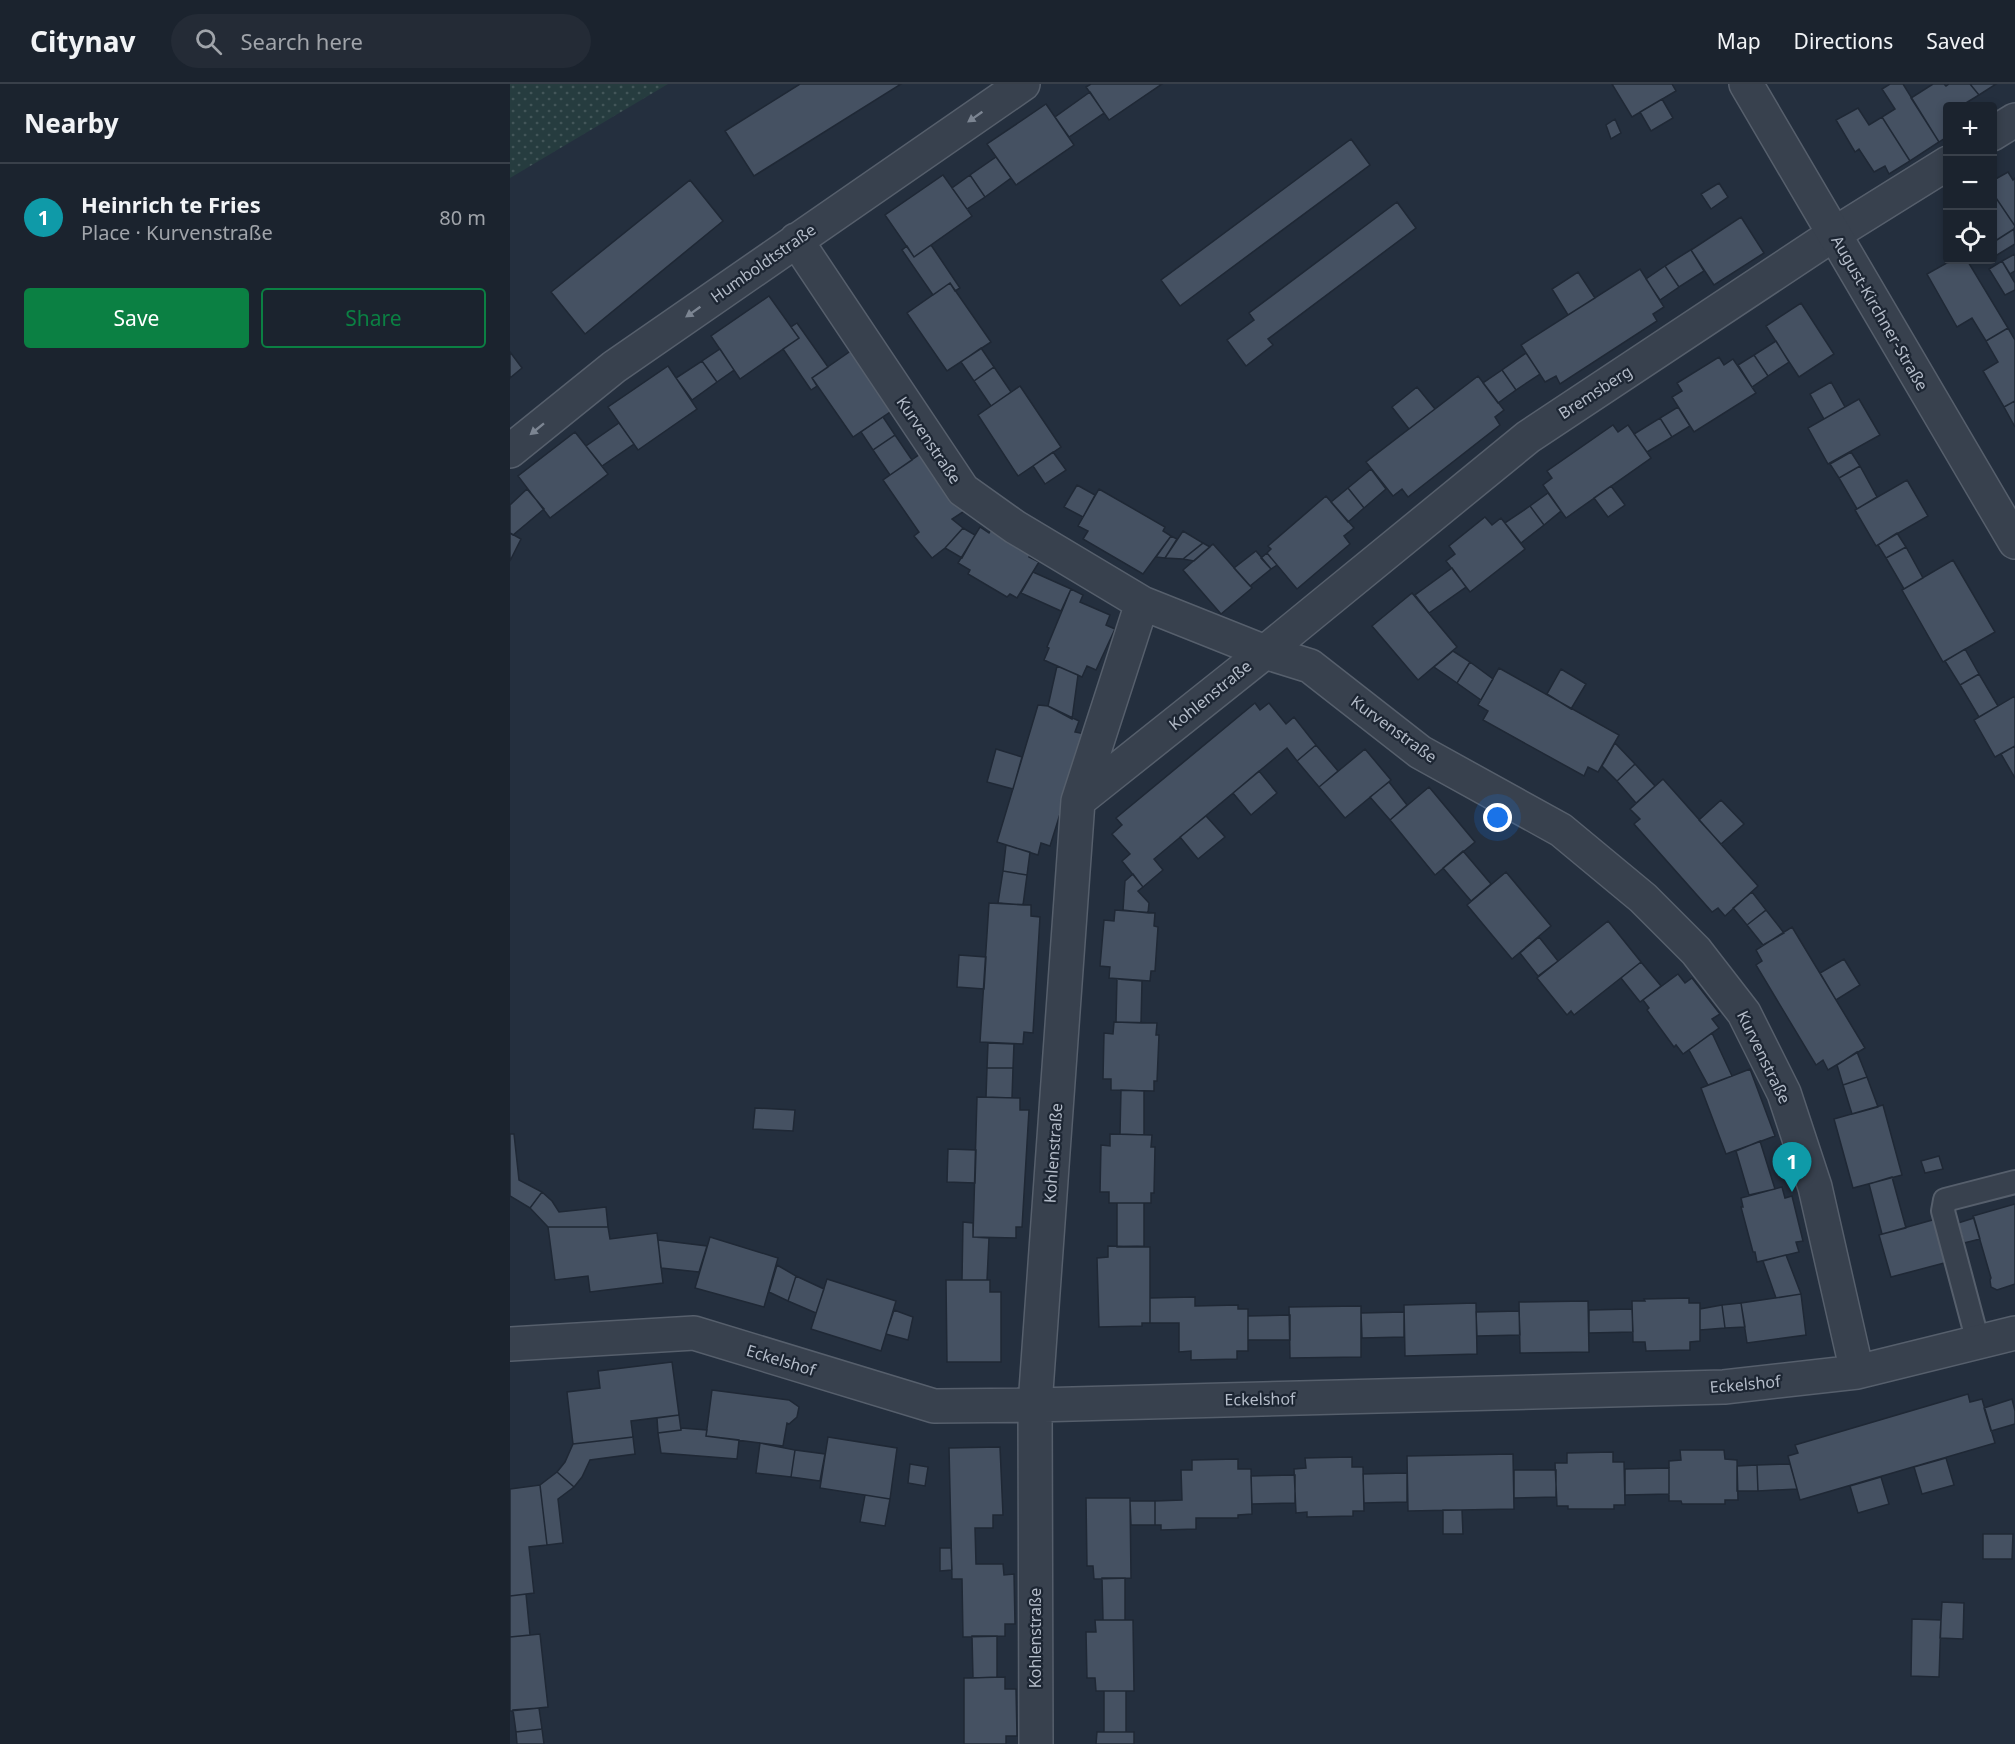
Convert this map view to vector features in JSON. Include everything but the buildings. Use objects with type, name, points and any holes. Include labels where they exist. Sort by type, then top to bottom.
[{"type":"street","name":"Humboldtstraße","points":[[510,451],[614,367],[1023,84]]},
{"type":"street","name":"August-Kirchner-Straße","points":[[1746,84],[2015,542]]},
{"type":"street","points":[[1997,131],[2015,120]]},
{"type":"street","name":"Bremsberg","points":[[1265,652],[1528,436],[1834,234],[1943,166]]},
{"type":"street","name":"Kurvenstraße","points":[[796,240],[963,490],[1015,526],[1142,603],[1265,652],[1310,666],[1420,752],[1561,830],[1643,898],[1696,951],[1744,1013],[1784,1093],[1815,1187],[1857,1372]]},
{"type":"street","points":[[1078,801],[1142,603]]},
{"type":"street","name":"Kohlenstraße","points":[[1036,1744],[1035,1405],[1078,801],[1265,652]]},
{"type":"street","name":"Eckelshof","points":[[510,1344],[694,1333],[934,1406],[1724,1387],[1857,1372],[2015,1333]]},
{"type":"lane","points":[[1978,1342],[1943,1211],[1945,1200],[2015,1182]]},
{"type":"green space","points":[[510,84],[668,84],[510,178]]},
{"type":"place","name":"Heinrich te Fries","points":[[1792,1192]]}]
